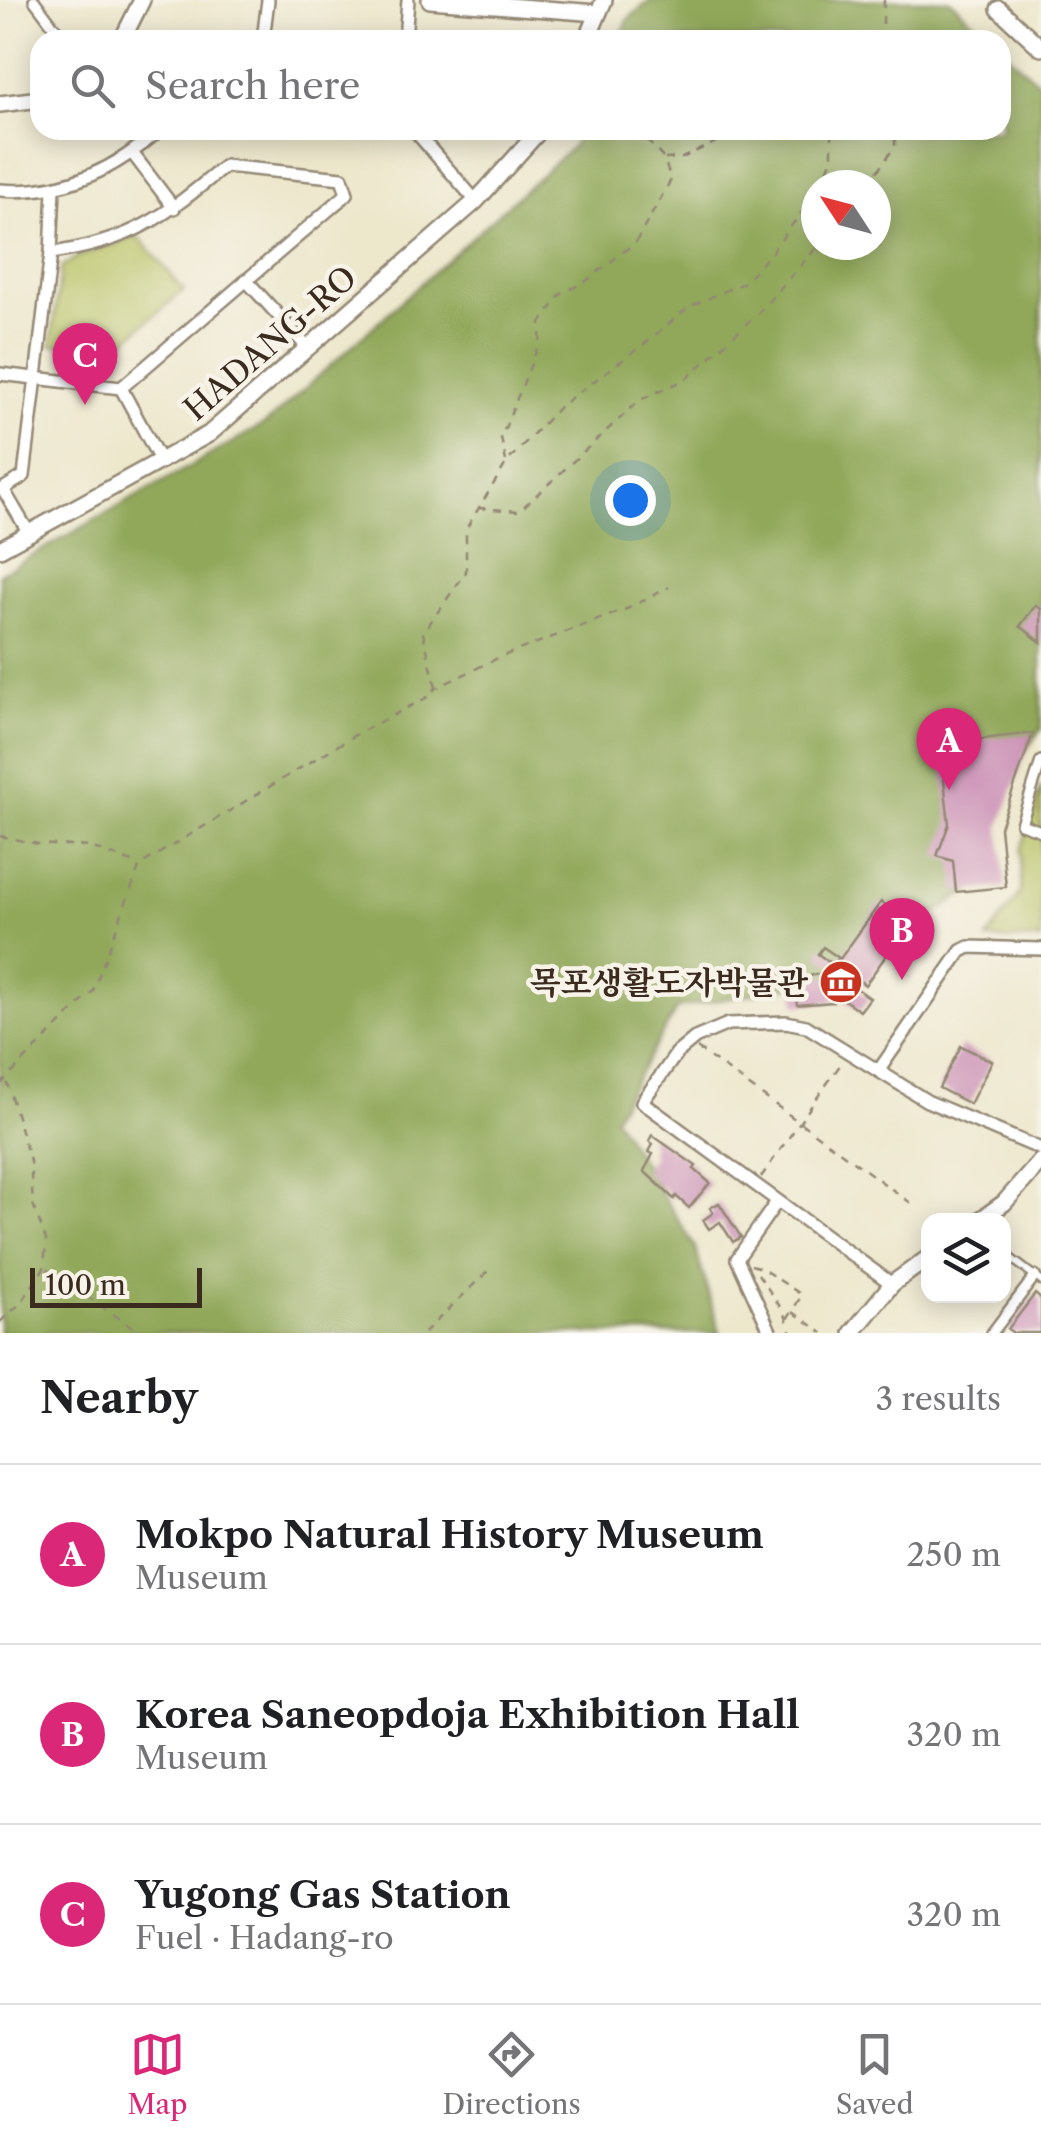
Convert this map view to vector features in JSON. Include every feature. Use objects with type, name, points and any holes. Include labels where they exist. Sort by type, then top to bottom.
[{"type":"street","points":[[34,0],[56,30]]},
{"type":"street","points":[[127,30],[142,0]]},
{"type":"street","points":[[264,30],[268,0]]},
{"type":"street","points":[[406,30],[408,0]]},
{"type":"street","points":[[430,0],[600,6],[590,30]]},
{"type":"street","points":[[999,9],[1041,48]]},
{"type":"street","points":[[0,104],[30,100]]},
{"type":"street","points":[[141,140],[144,144]]},
{"type":"street","points":[[0,190],[54,189],[110,167],[149,140]]},
{"type":"street","points":[[423,140],[476,201]]},
{"type":"street","name":"HADANG-RO","points":[[0,548],[209,434],[476,201],[532,140]]},
{"type":"street","points":[[133,154],[174,208]]},
{"type":"street","points":[[0,374],[121,388],[347,194],[342,178],[225,166],[174,208],[139,230],[93,247],[51,253]]},
{"type":"street","points":[[30,534],[2,489],[24,476],[51,253],[54,189]]},
{"type":"street","points":[[246,280],[308,348]]},
{"type":"street","points":[[121,388],[161,462]]},
{"type":"street","points":[[1041,761],[1021,824],[1041,831]]},
{"type":"street","points":[[878,1070],[962,951],[968,947],[1041,949]]},
{"type":"street","points":[[892,1284],[642,1102],[677,1054],[728,1024],[786,1022],[806,1026],[927,1101],[1041,1149]]},
{"type":"street","points":[[989,1213],[1041,1162]]},
{"type":"street","points":[[771,1333],[738,1259],[776,1203]]},
{"type":"street","points":[[852,1333],[892,1284],[921,1263]]},
{"type":"street","points":[[992,1333],[1038,1279]]},
{"type":"lane","points":[[1011,1258],[1038,1279]]},
{"type":"path","points":[[882,30],[884,0]]},
{"type":"path","points":[[506,462],[501,438],[540,342],[541,322],[561,294],[585,282],[636,242],[671,180],[664,159],[647,140]]},
{"type":"path","points":[[664,159],[682,158],[716,140]]},
{"type":"path","points":[[828,170],[832,140]]},
{"type":"path","points":[[878,170],[894,140]]},
{"type":"path","points":[[436,688],[423,634],[466,572],[466,529],[506,462],[559,407],[688,307],[744,283],[801,213]]},
{"type":"path","points":[[476,508],[519,511],[640,400],[686,379],[758,313],[806,260]]},
{"type":"path","points":[[0,1085],[93,991],[140,865],[355,735],[426,698],[436,688],[500,657],[630,608],[669,586]]},
{"type":"path","points":[[0,836],[38,844],[90,847],[140,865]]},
{"type":"path","points":[[690,1043],[915,1206]]},
{"type":"path","points":[[754,1186],[850,1053]]},
{"type":"path","points":[[0,1322],[21,1303],[44,1268],[46,1240],[34,1204],[30,1161],[6,1081]]},
{"type":"path","points":[[786,1319],[802,1295],[761,1268],[746,1264],[754,1268],[792,1333]]},
{"type":"path","points":[[44,1268],[141,1333]]},
{"type":"path","points":[[424,1333],[488,1271]]},
{"type":"path","points":[[792,1311],[823,1333]]},
{"type":"green space","points":[[651,0],[950,0],[982,30],[624,30],[629,18]]},
{"type":"green space","points":[[1011,57],[1041,85],[1041,729],[996,792],[988,878],[841,977],[677,1008],[614,1117],[695,1247],[720,1333],[0,1333],[0,574],[268,422],[576,140],[1011,140]]},
{"type":"green space","points":[[138,236],[184,290],[113,351],[51,345],[61,268],[77,257]]},
{"type":"green space","points":[[1041,786],[1041,940],[987,939],[1021,891],[1021,850]]},
{"type":"building","points":[[1036,605],[1041,609],[1041,642],[1020,626]]},
{"type":"building","points":[[1033,733],[1000,827],[1006,887],[956,892],[953,861],[937,856],[949,824],[940,744]]},
{"type":"building","points":[[881,902],[901,916],[886,937],[895,943],[865,985],[856,978],[854,981],[853,986],[870,998],[860,1011],[840,997],[833,998],[833,1002],[797,1005],[793,980],[822,973],[822,977],[827,977],[832,970],[839,969],[837,963]]},
{"type":"building","points":[[823,947],[839,958],[833,965],[818,954]]},
{"type":"building","points":[[961,1046],[992,1061],[970,1104],[939,1088]]},
{"type":"building","points":[[652,1135],[696,1166],[694,1169],[710,1183],[689,1208],[644,1171],[653,1154],[649,1152]]},
{"type":"building","points":[[719,1203],[741,1237],[733,1242],[720,1222],[709,1229],[703,1220],[713,1213],[710,1208]]},
{"type":"building","points":[[1035,1294],[1041,1299],[1041,1333],[1013,1333],[1008,1329]]},
{"type":"place","name":"Yugong Gas Station","points":[[85,405]]},
{"type":"place","name":"Mokpo Natural History Museum","points":[[949,790]]},
{"type":"place","name":"Korea Saneopdoja Exhibition Hall","points":[[902,980]]},
{"type":"place","name":"목포생활도자박물관","points":[[841,982]]}]
